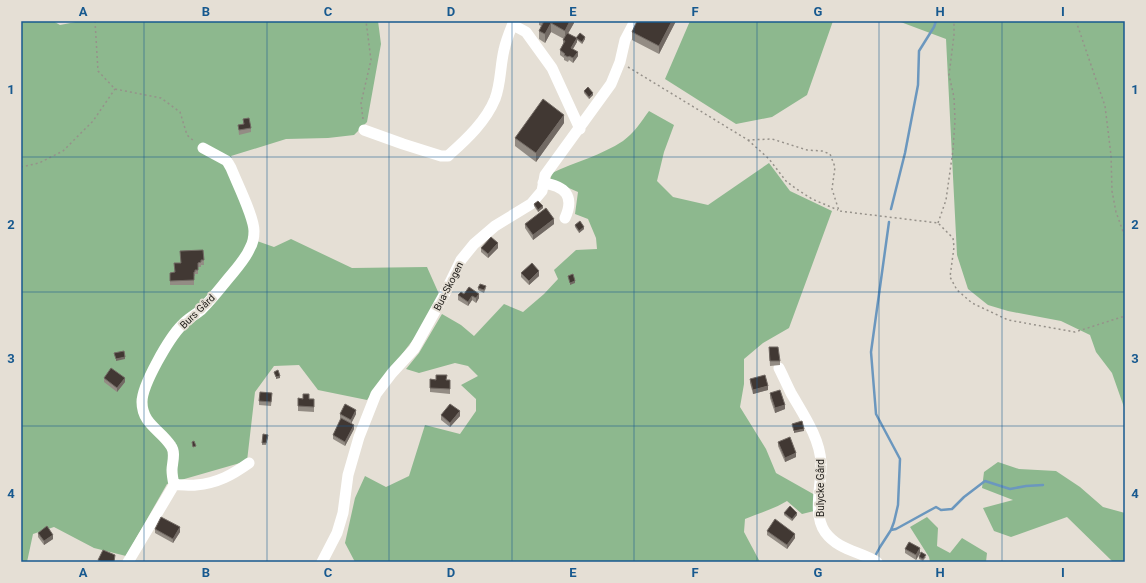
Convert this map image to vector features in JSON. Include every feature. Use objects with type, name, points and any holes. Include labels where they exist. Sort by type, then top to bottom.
[{"type":"street","name":"Bua-Skogen","points":[[322,562],[337,533],[343,513],[348,474],[359,437],[376,394],[392,373],[414,349],[444,295],[461,260],[474,244],[495,226],[531,204],[542,191],[545,175],[580,129],[611,84],[620,62],[625,40],[635,21]]},
{"type":"street","points":[[364,130],[441,156],[448,156],[477,128],[493,104],[498,89],[504,50],[513,23],[526,32],[552,68],[580,129]]},
{"type":"street","name":"Burs Gård","points":[[174,485],[172,470],[174,455],[172,448],[151,426],[144,415],[142,403],[144,390],[153,370],[173,336],[182,325],[201,309],[216,293],[242,262],[254,240],[254,229],[251,218],[231,168],[227,161],[203,148]]},
{"type":"street","points":[[543,183],[560,187],[569,197],[569,210],[565,218]]},
{"type":"street","name":"Bulycke Gård","points":[[779,368],[815,439],[820,452],[821,467],[819,517],[822,527],[830,538],[839,544],[877,562]]},
{"type":"street","points":[[128,562],[174,485],[197,485],[218,481],[230,476],[248,463]]},
{"type":"path","points":[[95,21],[98,71],[115,89],[161,98],[180,112],[187,135],[203,148]]},
{"type":"path","points":[[364,130],[361,103],[371,60],[366,21]]},
{"type":"path","points":[[938,223],[946,200],[953,150],[955,120],[954,97],[949,75],[954,35],[954,21]]},
{"type":"path","points":[[1076,21],[1105,106],[1111,155],[1112,190],[1116,212],[1125,237]]},
{"type":"path","points":[[620,62],[748,140],[769,159],[786,181],[812,199],[839,211],[938,223],[953,238],[954,247],[950,277],[958,290],[972,303],[1008,320],[1075,332],[1125,316]]},
{"type":"path","points":[[21,168],[39,163],[63,151],[93,121],[115,89]]},
{"type":"path","points":[[748,140],[772,139],[807,150],[822,151],[830,154],[835,167],[832,189],[839,211]]},
{"type":"green space","points":[[21,21],[53,21],[60,25],[81,21],[378,21],[381,44],[367,122],[354,135],[328,138],[286,139],[231,156],[257,230],[257,241],[274,247],[291,239],[352,268],[427,267],[439,294],[422,328],[367,400],[318,390],[299,365],[274,366],[255,392],[247,461],[167,484],[126,556],[94,548],[54,527],[33,534],[27,562],[21,562]]},
{"type":"green space","points":[[690,21],[833,21],[807,95],[772,117],[736,124],[665,79]]},
{"type":"green space","points":[[898,21],[1125,21],[1125,410],[1112,373],[1096,352],[1090,335],[1061,321],[1008,311],[988,305],[968,289],[957,255],[946,39]]},
{"type":"green space","points":[[649,111],[674,125],[664,152],[657,181],[673,197],[708,205],[769,163],[790,191],[832,211],[789,328],[763,343],[744,359],[744,384],[740,407],[766,449],[776,473],[815,495],[814,511],[802,514],[787,501],[772,509],[745,519],[744,532],[760,562],[355,562],[345,543],[355,498],[365,476],[386,487],[409,476],[425,425],[460,434],[476,411],[476,399],[461,385],[478,376],[468,366],[455,363],[419,373],[406,369],[419,353],[442,314],[461,325],[474,336],[504,304],[523,312],[544,294],[558,279],[554,270],[576,250],[597,249],[596,238],[588,219],[575,214],[578,192],[550,181],[552,173],[615,146],[623,141],[634,131]]},
{"type":"green space","points":[[998,462],[1019,469],[1056,471],[1080,487],[1103,507],[1125,513],[1125,561],[1112,561],[1067,517],[1011,537],[994,531],[983,508],[1013,500],[982,488],[984,472]]},
{"type":"green space","points":[[927,517],[938,528],[937,546],[950,553],[962,538],[987,553],[986,562],[930,562],[929,557],[910,527]]},
{"type":"building","points":[[544,21],[570,21],[565,31],[551,23],[545,34],[539,31]]},
{"type":"building","points":[[637,21],[672,21],[659,46],[632,32]]},
{"type":"building","points":[[567,33],[577,38],[571,48],[578,52],[573,58],[564,55],[565,54],[560,50]]},
{"type":"building","points":[[580,33],[585,37],[582,42],[576,38]]},
{"type":"building","points":[[588,87],[593,93],[589,97],[584,91]]},
{"type":"building","points":[[543,99],[564,115],[536,153],[515,138]]},
{"type":"building","points":[[249,118],[251,128],[239,130],[238,125],[244,124],[243,119]]},
{"type":"building","points":[[538,201],[543,206],[538,210],[534,204]]},
{"type":"building","points":[[546,208],[554,219],[533,235],[525,224]]},
{"type":"building","points":[[580,221],[584,227],[579,231],[575,225]]},
{"type":"building","points":[[491,237],[498,243],[488,254],[481,248]]},
{"type":"building","points":[[203,250],[204,260],[201,260],[201,262],[198,263],[198,270],[195,270],[194,272],[194,280],[170,281],[170,273],[175,272],[174,263],[181,263],[180,251]]},
{"type":"building","points":[[532,263],[539,271],[529,281],[521,273]]},
{"type":"building","points":[[573,274],[575,281],[570,283],[568,276]]},
{"type":"building","points":[[480,284],[486,286],[484,290],[478,288]]},
{"type":"building","points":[[469,287],[479,294],[476,298],[472,296],[468,302],[458,295],[461,292],[464,294]]},
{"type":"building","points":[[769,347],[778,347],[780,361],[770,361]]},
{"type":"building","points":[[124,351],[125,357],[116,359],[114,353]]},
{"type":"building","points":[[111,368],[125,378],[117,388],[104,378]]},
{"type":"building","points":[[278,370],[280,376],[276,377],[274,372]]},
{"type":"building","points":[[436,375],[447,375],[446,380],[450,380],[450,389],[430,388],[430,379],[436,380]]},
{"type":"building","points":[[765,375],[768,386],[753,390],[750,379]]},
{"type":"building","points":[[780,390],[785,405],[775,408],[770,393]]},
{"type":"building","points":[[260,392],[272,393],[271,402],[259,401]]},
{"type":"building","points":[[303,394],[309,394],[309,399],[314,399],[314,407],[298,406],[298,398],[303,399]]},
{"type":"building","points":[[345,404],[356,410],[351,420],[340,414]]},
{"type":"building","points":[[450,404],[460,411],[450,423],[441,415]]},
{"type":"building","points":[[341,418],[354,425],[345,442],[333,435]]},
{"type":"building","points":[[802,421],[804,429],[794,431],[792,424]]},
{"type":"building","points":[[263,434],[268,435],[266,443],[262,443]]},
{"type":"building","points":[[790,437],[796,453],[785,458],[778,442]]},
{"type":"building","points":[[194,441],[196,446],[193,447],[192,442]]},
{"type":"building","points":[[790,506],[797,513],[792,519],[784,513]]},
{"type":"building","points":[[161,517],[180,527],[173,539],[155,529]]},
{"type":"building","points":[[775,519],[795,534],[787,545],[767,531]]},
{"type":"building","points":[[47,526],[53,535],[44,541],[38,533]]},
{"type":"building","points":[[909,542],[920,548],[916,555],[905,549]]},
{"type":"building","points":[[103,550],[115,555],[114,562],[102,562],[98,560]]},
{"type":"building","points":[[921,552],[926,555],[923,559],[919,557]]},
{"type":"waterway","points":[[891,209],[905,153],[918,85],[919,51],[934,27],[936,21]]},
{"type":"waterway","points":[[889,222],[871,352],[876,414],[900,459],[898,505],[891,530]]},
{"type":"waterway","points":[[874,558],[891,530],[896,529],[936,507],[941,510],[952,509],[964,497],[985,481],[1010,489],[1043,485]]}]
